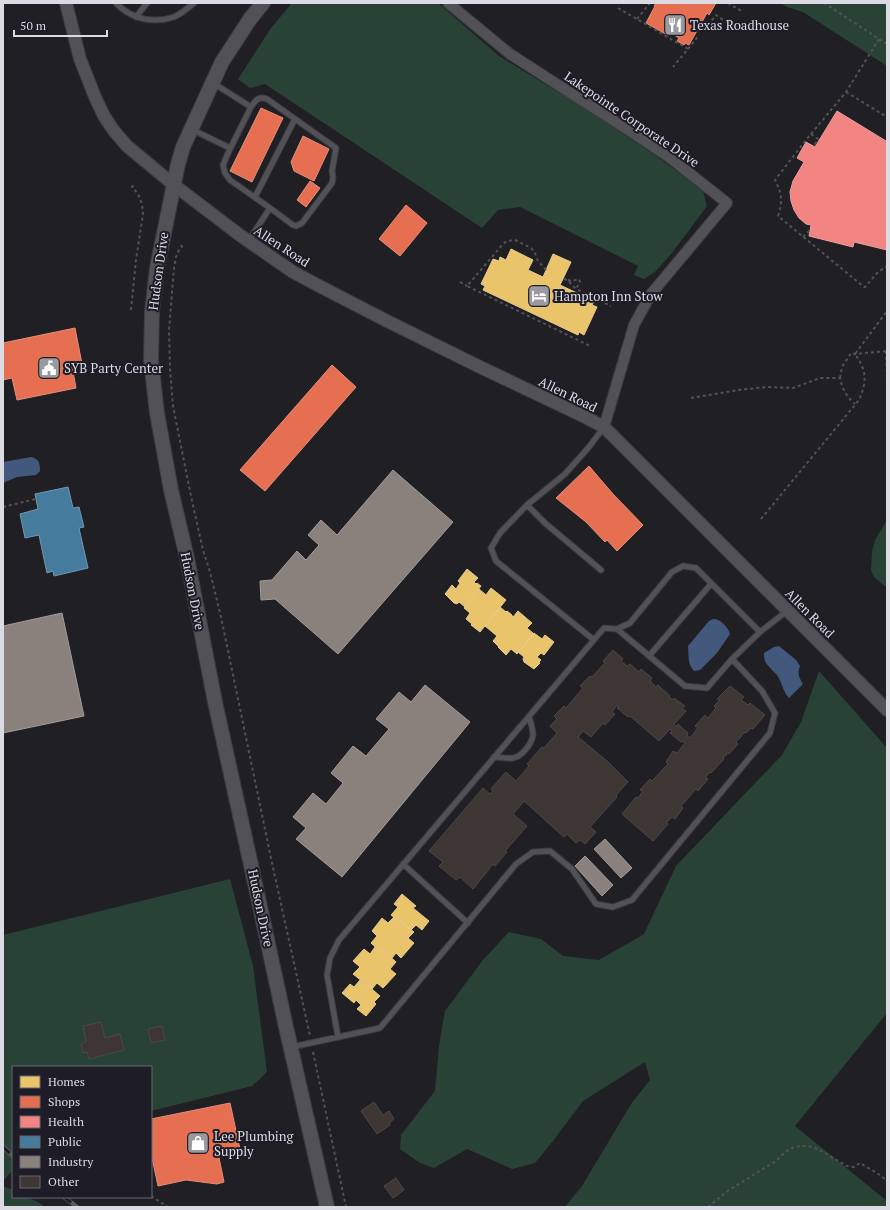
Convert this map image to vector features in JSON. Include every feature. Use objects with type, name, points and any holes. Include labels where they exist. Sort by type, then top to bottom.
[{"type":"main road","name":"Hudson Drive","points":[[263,3],[250,19],[222,62],[181,154],[165,222],[157,268],[152,312],[151,360],[157,413],[171,490],[188,566],[215,702],[327,1207]]},
{"type":"street","points":[[66,3],[80,59],[94,97],[104,116],[127,146],[174,185]]},
{"type":"street","name":"Lakepointe Corporate Drive","points":[[448,3],[510,54],[669,157],[727,203],[651,294],[634,325],[604,427]]},
{"type":"street","name":"Allen Road","points":[[174,185],[293,272],[478,366],[604,427],[887,710]]},
{"type":"lane","points":[[116,3],[122,9],[136,17],[153,21],[174,17],[194,3]]},
{"type":"lane","points":[[136,17],[147,3]]},
{"type":"lane","points":[[213,83],[251,107]]},
{"type":"lane","points":[[262,97],[267,99],[336,148],[332,171],[332,183],[299,225],[293,225],[230,180],[225,173],[223,165],[251,107],[258,99],[262,97]]},
{"type":"lane","points":[[255,197],[295,119]]},
{"type":"lane","points":[[192,129],[230,148]]},
{"type":"lane","points":[[249,241],[270,208]]},
{"type":"lane","points":[[594,640],[496,561],[491,548],[500,533],[527,505],[566,474],[604,427]]},
{"type":"lane","points":[[527,505],[545,523],[601,570]]},
{"type":"lane","points":[[338,1037],[327,975],[330,958],[339,940],[604,628],[617,629],[630,623],[672,572],[683,566],[696,568],[760,632]]},
{"type":"lane","points":[[649,656],[711,584]]},
{"type":"lane","points":[[617,629],[685,686],[707,688],[760,632],[788,611]]},
{"type":"lane","points":[[291,1047],[380,1028],[516,864],[533,852],[550,851],[572,870],[596,904],[613,907],[632,900],[770,733],[775,713],[762,691],[732,660]]},
{"type":"lane","points":[[494,757],[514,758],[521,754],[533,737],[533,730],[529,717]]},
{"type":"lane","points":[[403,864],[468,923]]},
{"type":"path","points":[[637,19],[650,3]]},
{"type":"path","points":[[728,3],[743,12]]},
{"type":"path","points":[[824,3],[887,44]]},
{"type":"path","points":[[618,8],[688,49]]},
{"type":"path","points":[[708,25],[716,15],[732,26]]},
{"type":"path","points":[[673,67],[699,35]]},
{"type":"path","points":[[879,40],[846,92],[775,180],[782,196],[782,206],[778,216],[865,288],[878,272],[887,266]]},
{"type":"path","points":[[846,92],[887,117]]},
{"type":"path","points":[[811,134],[818,139],[814,146]]},
{"type":"path","points":[[131,310],[136,260],[143,214],[142,204],[138,194],[132,187],[134,185]]},
{"type":"path","points":[[803,237],[810,230]]},
{"type":"path","points":[[467,286],[503,244],[510,240],[515,240],[531,248],[534,251],[538,261],[546,270]]},
{"type":"path","points":[[181,245],[182,247],[176,257],[174,268],[169,330],[173,406],[192,502],[221,617],[346,1207]]},
{"type":"path","points":[[564,279],[572,281],[579,279],[580,282],[576,289]]},
{"type":"path","points":[[567,280],[576,289],[610,306]]},
{"type":"path","points":[[460,282],[590,346]]},
{"type":"path","points":[[855,354],[887,311]]},
{"type":"path","points":[[855,404],[846,394],[840,378],[842,367],[851,353],[855,354],[886,351],[887,380]]},
{"type":"path","points":[[761,519],[859,400],[863,391],[865,373],[862,363],[855,354]]},
{"type":"path","points":[[691,398],[767,387],[793,388],[820,378],[840,378]]},
{"type":"path","points":[[3,507],[36,500]]},
{"type":"path","points":[[708,1207],[728,1190],[776,1161],[785,1152],[794,1147],[813,1147],[847,1166],[854,1167],[860,1163],[887,1181]]},
{"type":"path","points":[[152,1197],[168,1207]]},
{"type":"green space","points":[[292,3],[438,3],[499,56],[583,107],[658,157],[703,191],[707,206],[672,253],[656,271],[644,279],[634,275],[638,266],[520,207],[498,210],[482,228],[265,84],[250,88],[238,79],[271,28]]},
{"type":"green space","points":[[780,3],[887,3],[887,66],[803,12]]},
{"type":"green space","points":[[887,520],[887,588],[874,577],[871,570],[872,552],[875,540]]},
{"type":"green space","points":[[819,671],[887,748],[887,1013],[795,1126],[887,1201],[887,1207],[565,1207],[582,1186],[631,1104],[650,1080],[645,1062],[583,1101],[535,1163],[512,1169],[467,1149],[434,1168],[420,1163],[400,1149],[401,1135],[435,1091],[439,1046],[445,1011],[483,960],[509,932],[541,939],[563,956],[599,960],[644,934],[676,866],[782,755],[801,722]]},
{"type":"green space","points":[[230,879],[253,966],[267,1072],[252,1086],[152,1111],[152,1066],[12,1066],[12,1171],[3,1181],[3,935]]},
{"type":"green space","points":[[3,1186],[12,1190],[12,1198],[30,1199],[45,1207],[3,1207]]},
{"type":"water","points":[[31,457],[36,459],[39,464],[40,471],[36,475],[17,477],[3,483],[3,462]]},
{"type":"water","points":[[713,619],[719,620],[724,624],[730,634],[717,653],[700,670],[694,671],[689,662],[688,646],[709,621]]},
{"type":"water","points":[[779,646],[796,660],[800,666],[799,675],[803,684],[789,698],[785,693],[777,675],[764,659],[764,653],[774,647]]},
{"type":"building: Homes","name":"Hampton Inn Stow","points":[[511,249],[533,260],[528,270],[543,277],[553,254],[571,262],[560,285],[594,301],[592,305],[597,307],[584,335],[579,332],[578,335],[483,290],[485,286],[481,284],[493,259],[499,261],[500,257],[506,260]]},
{"type":"building: Homes","points":[[467,569],[478,578],[474,582],[481,586],[465,607],[459,602],[457,604],[454,603],[445,594],[452,585],[456,589],[460,583],[458,581]]},
{"type":"building: Homes","points":[[491,588],[506,600],[480,632],[466,619],[470,613],[464,608],[479,589],[486,595]]},
{"type":"building: Homes","points":[[500,607],[513,617],[518,611],[532,623],[527,628],[534,634],[517,654],[511,649],[506,655],[493,641],[497,636],[485,626]]},
{"type":"building: Homes","points":[[534,633],[542,639],[545,635],[554,642],[544,655],[541,653],[537,657],[541,660],[534,669],[524,662],[524,657],[518,652]]},
{"type":"building: Homes","points":[[402,894],[416,906],[413,908],[429,921],[422,930],[416,925],[411,930],[391,915],[398,907],[394,904]]},
{"type":"building: Homes","points":[[394,917],[414,932],[408,938],[414,943],[401,958],[396,953],[392,958],[384,951],[382,953],[371,943],[377,936],[372,931],[382,918],[388,923]]},
{"type":"building: Homes","points":[[375,947],[382,953],[384,951],[396,962],[390,969],[396,974],[383,988],[377,983],[372,989],[353,974],[360,967],[353,961],[364,949],[370,954]]},
{"type":"building: Homes","points":[[360,980],[380,996],[374,1002],[376,1004],[366,1016],[357,1009],[361,1005],[356,1000],[354,1003],[342,993],[350,984],[354,987]]},
{"type":"building: Shops","name":"Texas Roadhouse","points":[[656,3],[716,3],[709,15],[707,13],[689,45],[685,43],[684,45],[677,41],[679,38],[671,33],[669,36],[646,23]]},
{"type":"building: Shops","points":[[261,108],[283,118],[252,182],[230,171]]},
{"type":"building: Shops","points":[[303,136],[329,149],[314,181],[294,171],[291,162]]},
{"type":"building: Shops","points":[[310,181],[320,188],[306,207],[297,200]]},
{"type":"building: Shops","points":[[406,205],[427,223],[400,256],[379,239]]},
{"type":"building: Shops","points":[[75,328],[82,364],[72,366],[76,388],[17,400],[12,378],[3,380],[3,343]]},
{"type":"building: Shops","points":[[332,365],[356,387],[265,491],[240,470]]},
{"type":"building: Shops","points":[[589,466],[613,494],[643,525],[617,551],[607,540],[605,542],[586,522],[556,498]]},
{"type":"building: Shops","points":[[230,1103],[240,1149],[218,1153],[224,1182],[217,1184],[186,1180],[158,1186],[152,1158],[152,1119]]},
{"type":"building: Health","points":[[837,111],[886,141],[887,140],[887,250],[854,242],[853,247],[809,236],[811,225],[806,224],[799,218],[794,210],[790,192],[793,181],[804,162],[797,158],[806,142],[815,147]]},
{"type":"building: Public","points":[[68,487],[73,508],[79,507],[84,527],[79,528],[88,568],[54,576],[53,571],[47,573],[39,535],[25,538],[20,514],[38,509],[35,494]]},
{"type":"building: Industry","points":[[393,470],[453,522],[338,654],[275,599],[261,600],[260,581],[272,580],[297,551],[306,560],[319,545],[308,535],[321,520],[337,535]]},
{"type":"building: Industry","points":[[62,613],[84,716],[3,733],[3,626]]},
{"type":"building: Industry","points":[[425,685],[470,722],[342,877],[296,839],[306,828],[293,817],[313,793],[326,804],[343,783],[331,773],[353,746],[366,756],[389,729],[376,719],[399,692],[411,702]]},
{"type":"building: Industry","points":[[605,839],[632,868],[621,878],[594,849]]},
{"type":"building: Industry","points":[[585,856],[613,885],[602,896],[575,866]]},
{"type":"building: Other","points":[[613,650],[623,659],[621,661],[627,666],[630,664],[639,672],[641,669],[652,678],[650,681],[656,687],[658,685],[669,695],[670,698],[673,700],[674,698],[685,706],[682,709],[686,711],[674,724],[676,727],[678,724],[688,733],[687,735],[690,738],[698,728],[695,726],[705,715],[708,718],[716,708],[714,706],[720,700],[717,699],[730,686],[744,697],[741,700],[748,705],[750,703],[765,715],[753,729],[751,728],[746,733],[745,732],[736,742],[738,744],[723,758],[724,759],[711,773],[710,772],[705,778],[708,779],[698,791],[696,789],[681,806],[683,808],[675,819],[672,817],[666,823],[668,824],[653,841],[622,814],[636,797],[638,798],[643,791],[640,790],[650,779],[652,781],[668,764],[666,762],[673,751],[677,753],[685,743],[683,741],[681,742],[670,733],[672,732],[670,729],[659,741],[630,716],[628,717],[617,708],[619,707],[617,705],[612,712],[615,714],[605,725],[603,723],[591,737],[583,731],[578,737],[607,761],[628,782],[616,795],[617,797],[590,827],[596,832],[585,844],[580,840],[576,843],[567,834],[564,837],[524,801],[513,814],[527,826],[505,851],[507,852],[495,866],[493,864],[473,889],[460,877],[456,880],[439,866],[443,862],[429,851],[483,788],[490,794],[493,791],[491,789],[506,772],[516,781],[529,766],[527,764],[557,733],[550,726],[557,719],[554,716],[564,706],[566,708],[583,688],[580,686],[590,676],[592,677],[605,663],[603,661]]},
{"type":"building: Other","points":[[101,1022],[105,1038],[120,1034],[124,1050],[89,1059],[87,1052],[83,1053],[81,1044],[86,1041],[83,1026]]},
{"type":"building: Other","points":[[162,1026],[165,1040],[151,1043],[148,1029]]},
{"type":"building: Other","points":[[374,1102],[383,1115],[389,1111],[394,1119],[389,1123],[390,1125],[377,1134],[361,1111]]},
{"type":"building: Other","points":[[396,1178],[404,1190],[393,1198],[384,1186]]},
{"type":"railway","points":[[3,1147],[12,1155]]},
{"type":"railway","points":[[65,1198],[77,1207]]},
{"type":"place","name":"Texas Roadhouse","points":[[675,25]]},
{"type":"place","name":"Hampton Inn Stow","points":[[539,296]]},
{"type":"place","name":"SYB Party Center","points":[[49,368]]},
{"type":"place","name":"Lee Plumbing Supply","points":[[198,1143]]}]
